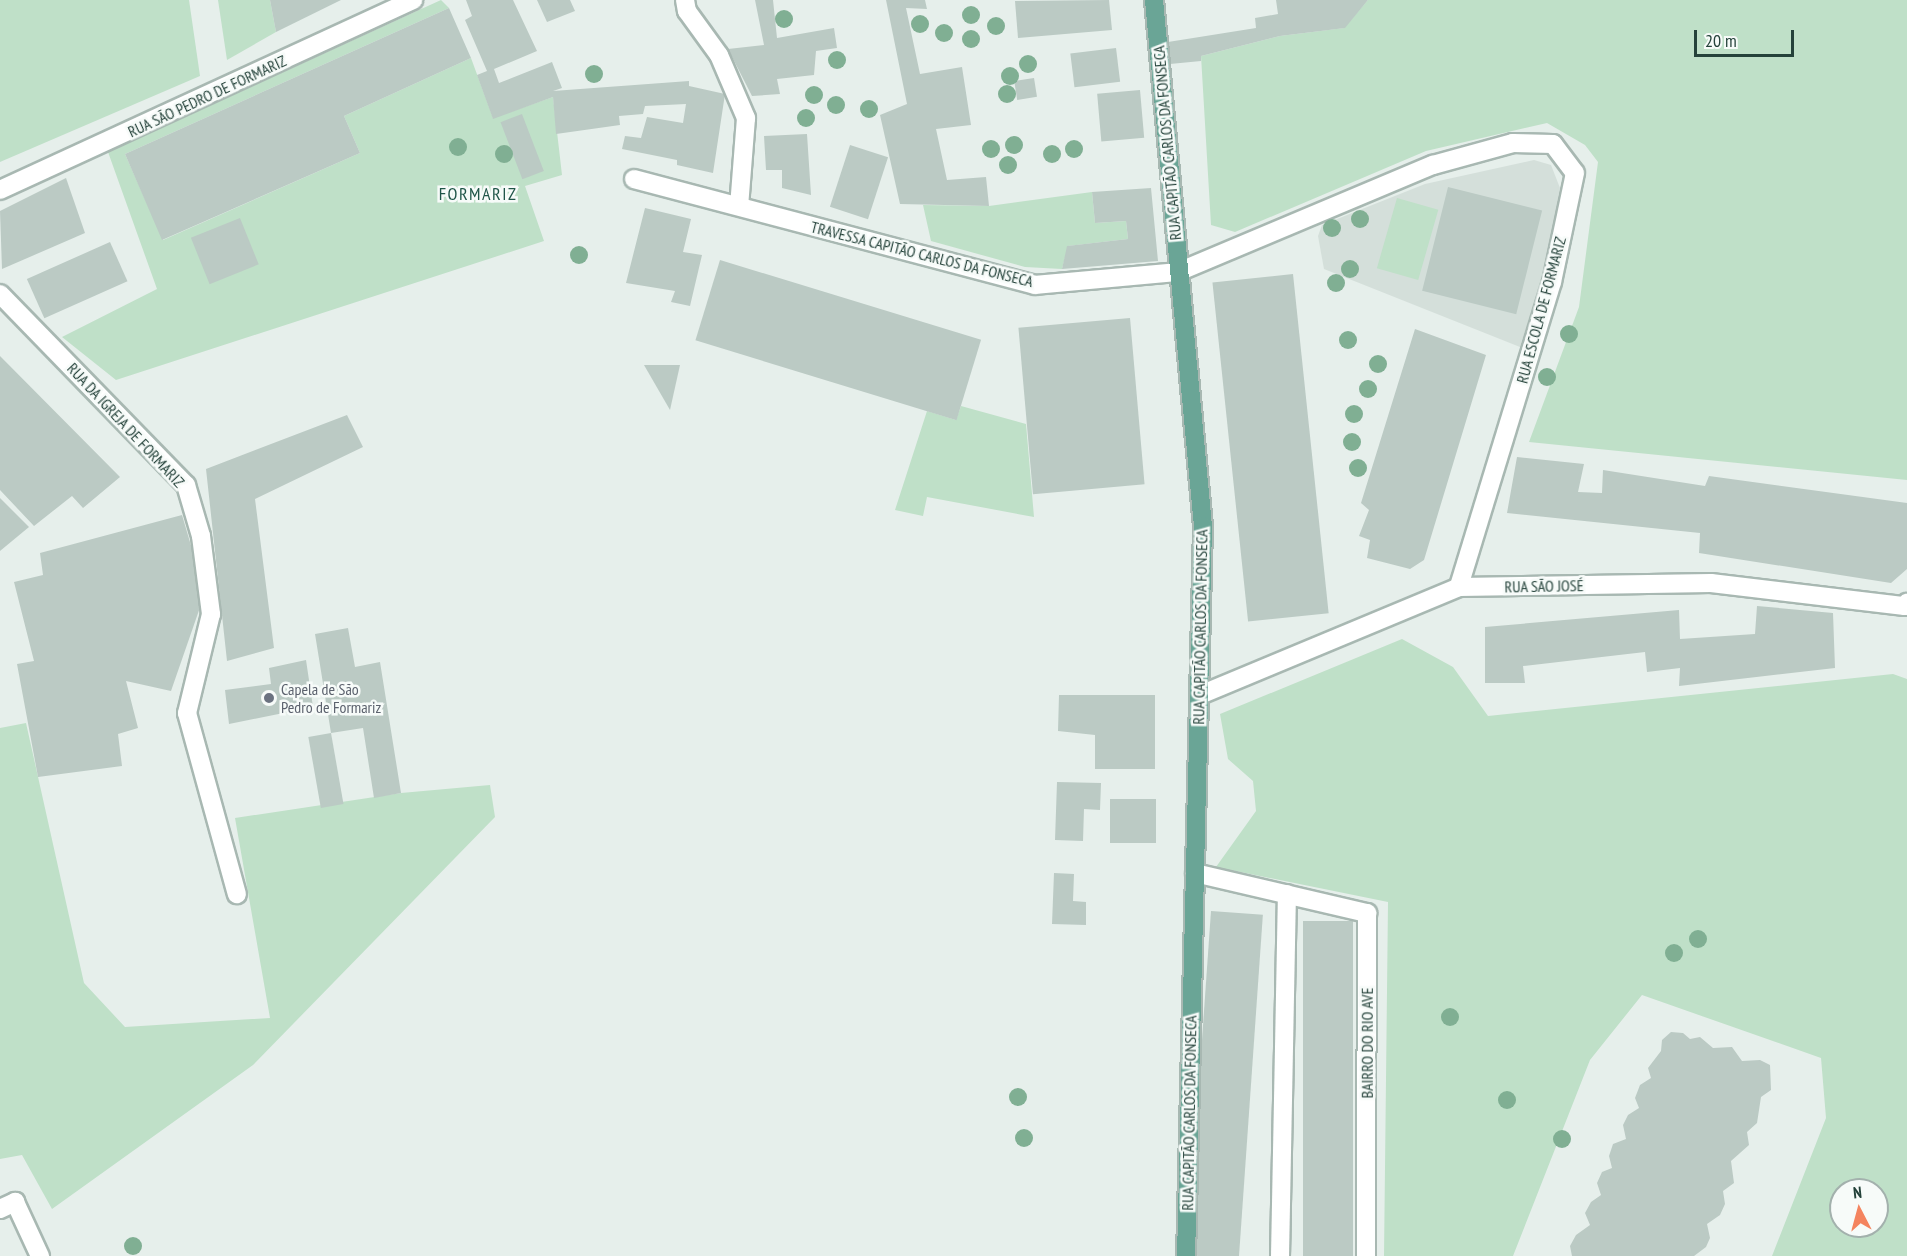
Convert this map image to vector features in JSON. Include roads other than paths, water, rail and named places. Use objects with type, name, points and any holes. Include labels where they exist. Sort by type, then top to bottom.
[{"type":"main road","name":"RUA CAPITÃO CARLOS DA FONSECA","points":[[1154,0],[1203,526],[1186,1256]]},
{"type":"street","name":"RUA SÃO PEDRO DE FORMARIZ","points":[[0,190],[413,0]]},
{"type":"street","points":[[685,0],[687,11],[719,55],[746,118],[739,206]]},
{"type":"street","name":"RUA ESCOLA DE FORMARIZ","points":[[1178,272],[1433,165],[1512,143],[1553,144],[1575,173],[1552,282],[1459,587]]},
{"type":"street","name":"TRAVESSA CAPITÃO CARLOS DA FONSECA","points":[[634,179],[1035,285],[1178,272]]},
{"type":"street","name":"RUA DA IGREJA DE FORMARIZ","points":[[0,294],[186,485],[201,536],[211,614],[187,713],[237,894]]},
{"type":"street","name":"RUA SÃO JOSÉ","points":[[1200,695],[1459,587],[1711,583],[1905,606],[1907,603]]},
{"type":"street","name":"BAIRRO DO RIO AVE","points":[[1195,873],[1367,913],[1366,1256]]},
{"type":"street","points":[[1280,1256],[1287,894]]},
{"type":"street","points":[[0,1209],[15,1202],[40,1256]]},
{"type":"place","name":"Capela de São Pedro de Formariz","points":[[269,698]]},
{"type":"district","name":"FORMARIZ","points":[[478,194]]}]
